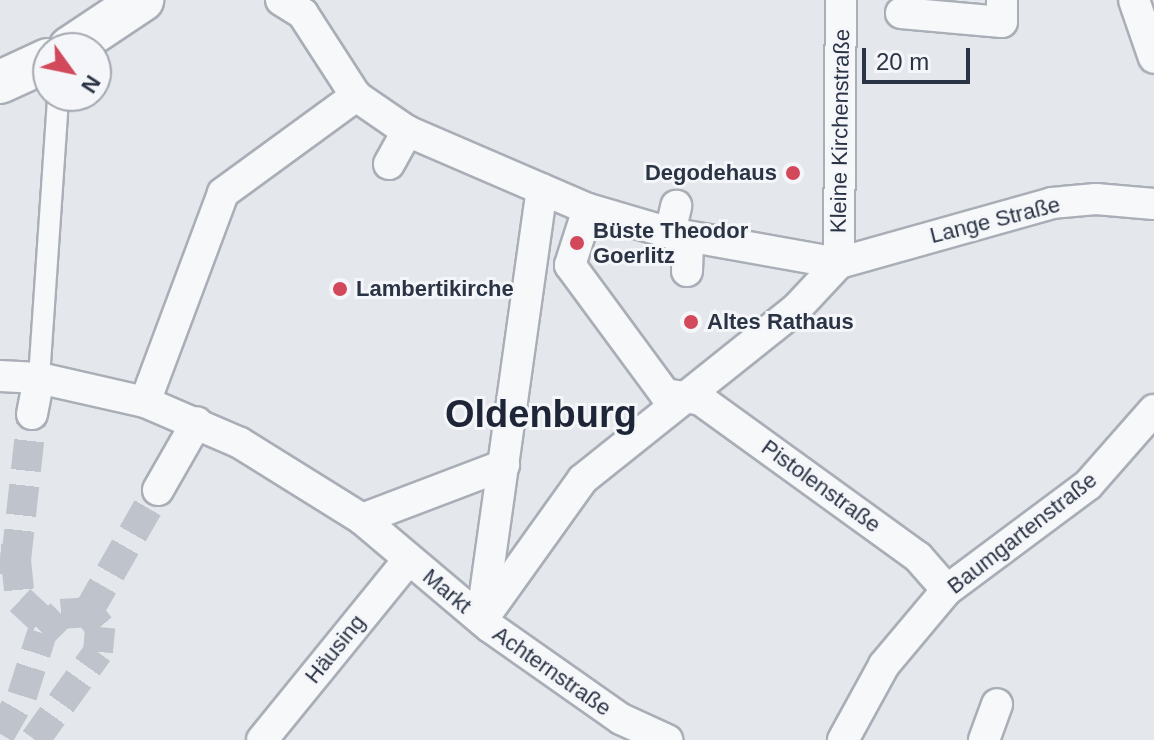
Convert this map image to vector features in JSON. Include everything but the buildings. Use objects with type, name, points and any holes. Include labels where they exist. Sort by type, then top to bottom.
[{"type":"street","points":[[94,32],[142,0]]},
{"type":"street","points":[[281,0],[303,14],[356,96],[407,131],[588,209],[678,225],[839,263]]},
{"type":"street","name":"Kleine Kirchenstraße","points":[[839,263],[841,0]]},
{"type":"street","points":[[901,13],[948,9],[1002,22],[1002,0]]},
{"type":"street","points":[[1134,0],[1154,58]]},
{"type":"street","points":[[0,82],[32,67]]},
{"type":"street","points":[[145,402],[223,193],[356,96]]},
{"type":"street","points":[[389,164],[407,131]]},
{"type":"street","points":[[482,620],[542,189]]},
{"type":"street","name":"Lange Straße","points":[[839,263],[1052,203],[1096,199],[1154,204]]},
{"type":"street","points":[[588,209],[570,265],[665,394],[684,398]]},
{"type":"street","points":[[678,225],[687,271]]},
{"type":"street","name":"Markt","points":[[0,376],[39,378],[145,402],[240,443],[362,519],[482,620],[583,479],[796,309],[839,263]]},
{"type":"street","points":[[32,414],[39,378]]},
{"type":"street","name":"Pistolenstraße","points":[[684,398],[701,400],[918,557],[947,590]]},
{"type":"street","name":"Baumgartenstraße","points":[[843,740],[884,665],[947,590],[1088,485],[1154,410]]},
{"type":"street","points":[[158,490],[197,422]]},
{"type":"street","points":[[362,519],[504,465]]},
{"type":"street","name":"Häusing","points":[[262,740],[409,559]]},
{"type":"street","name":"Achternstraße","points":[[482,620],[619,730],[667,740]]},
{"type":"street","points":[[984,740],[997,704]]},
{"type":"lane","points":[[39,378],[57,112]]},
{"type":"tunnel","points":[[16,560],[32,414]]},
{"type":"tunnel","points":[[88,612],[158,490]]},
{"type":"tunnel","points":[[0,559],[16,560],[20,600],[49,627]]},
{"type":"tunnel","points":[[0,734],[22,696],[42,633],[61,614],[88,612]]},
{"type":"tunnel","points":[[35,740],[98,652],[100,627],[88,612]]},
{"type":"place","name":"Degodehaus","points":[[793,173]]},
{"type":"place","name":"Büste Theodor Goerlitz","points":[[577,243]]},
{"type":"place","name":"Lambertikirche","points":[[340,289]]},
{"type":"place","name":"Altes Rathaus","points":[[691,322]]},
{"type":"district","name":"Oldenburg","points":[[541,415]]}]
